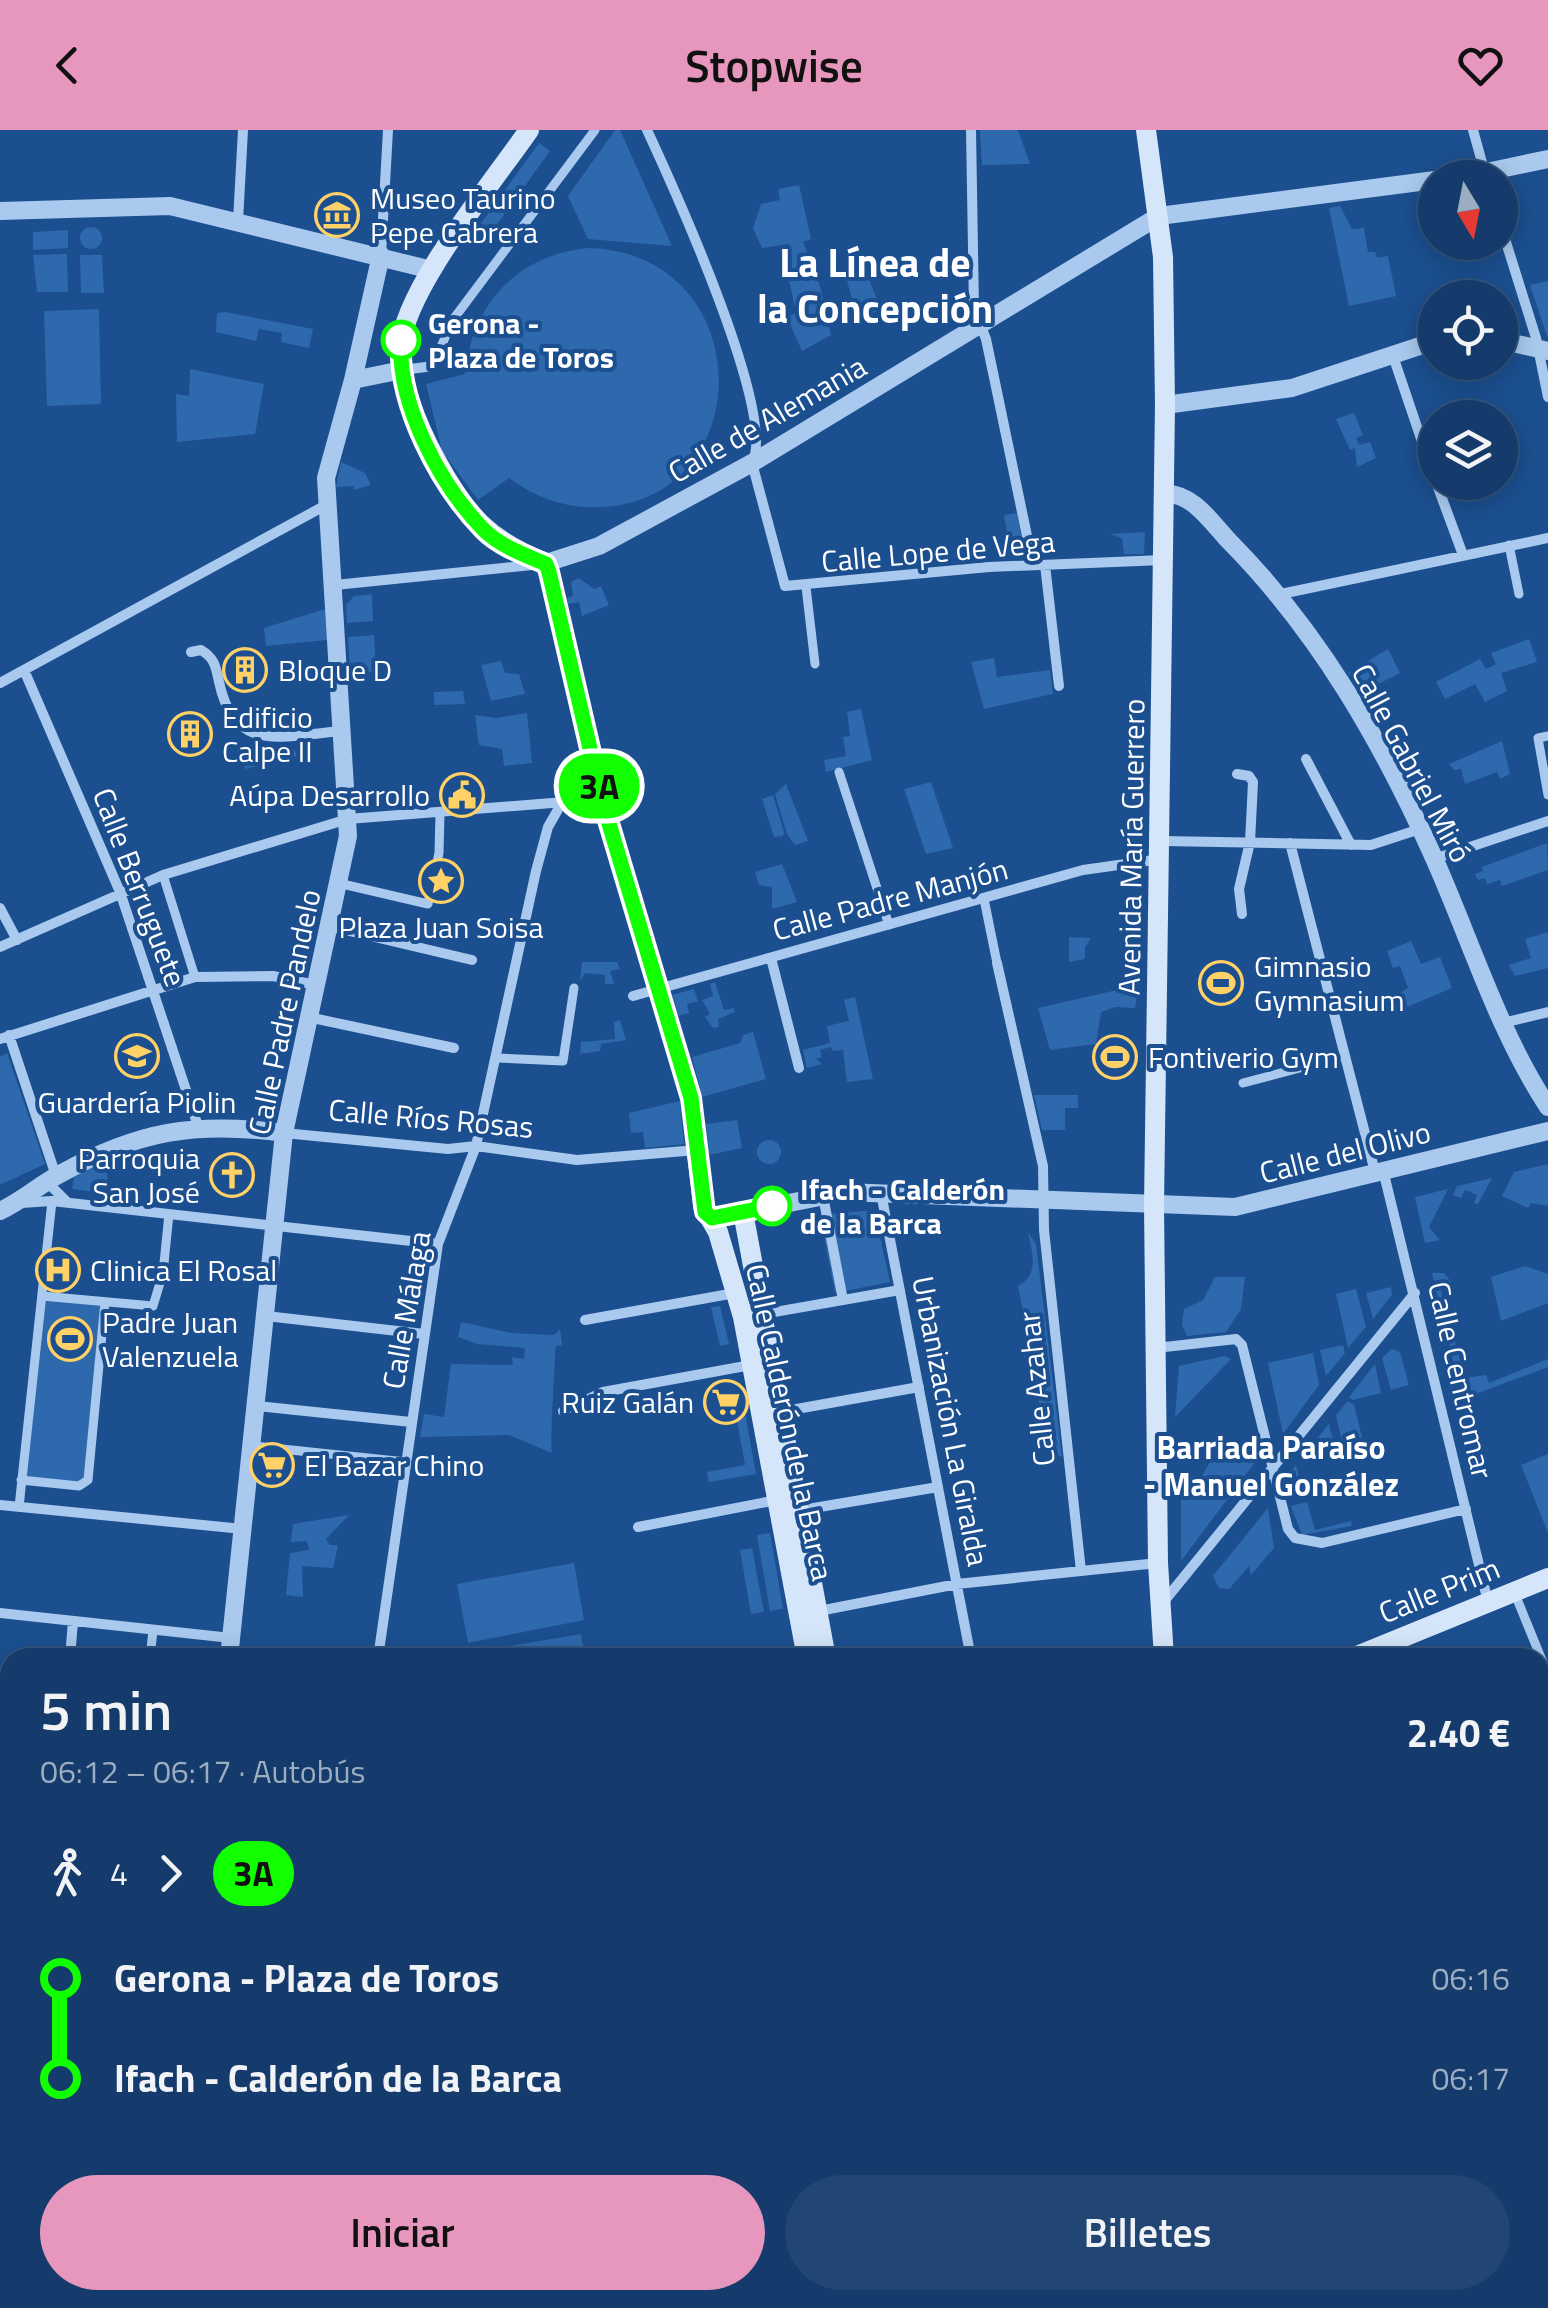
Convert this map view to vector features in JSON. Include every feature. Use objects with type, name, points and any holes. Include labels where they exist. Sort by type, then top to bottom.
[{"type":"main road","name":"Avenida María Guerrero","points":[[1146,130],[1159,216],[1165,405],[1162,850],[1154,1206],[1158,1563],[1165,1648]]},
{"type":"main road","points":[[530,131],[432,270],[401,340],[402,370],[416,416],[457,498],[486,532],[546,564]]},
{"type":"main road","name":"Calle Calderón de la Barca","points":[[546,564],[602,800],[691,1098],[704,1206],[712,1218],[736,1293],[752,1316],[751,1365],[770,1414]]},
{"type":"main road","points":[[712,1218],[742,1212]]},
{"type":"main road","name":"Calle Calderón de la Barca","points":[[742,1212],[752,1316],[812,1648]]},
{"type":"main road","name":"Calle Prim","points":[[1376,1648],[1548,1578]]},
{"type":"street","points":[[238,221],[243,130]]},
{"type":"street","points":[[381,255],[388,130]]},
{"type":"street","points":[[353,380],[432,366],[452,321],[596,130]]},
{"type":"street","points":[[648,130],[717,288],[758,443],[752,462]]},
{"type":"street","points":[[971,130],[974,309],[1030,550],[1042,564],[1060,686]]},
{"type":"street","points":[[1473,130],[1481,160]]},
{"type":"street","points":[[1518,167],[1548,159]]},
{"type":"street","name":"Calle de Alemania","points":[[334,585],[546,564],[599,546],[752,462],[1159,216],[1418,182]]},
{"type":"street","points":[[0,211],[170,206],[432,270]]},
{"type":"street","name":"Calle Padre Pandelo","points":[[230,1648],[284,1133],[338,884],[348,819],[326,505],[327,468],[353,380],[381,255]]},
{"type":"street","points":[[1513,260],[1543,350],[1548,397]]},
{"type":"street","points":[[1518,344],[1543,350]]},
{"type":"street","points":[[1165,405],[1292,388],[1418,347]]},
{"type":"street","points":[[1393,356],[1418,429]]},
{"type":"street","name":"Calle Lope de Vega","points":[[752,462],[784,584],[806,587],[1042,564],[1164,560]]},
{"type":"street","name":"Calle Gabriel Miró","points":[[1165,494],[1187,498],[1282,594],[1362,715],[1434,859],[1503,1024],[1548,1107]]},
{"type":"street","points":[[1443,500],[1463,554]]},
{"type":"street","points":[[0,683],[326,505]]},
{"type":"street","points":[[1282,594],[1548,538]]},
{"type":"street","points":[[1509,546],[1519,594]]},
{"type":"street","points":[[806,587],[815,664]]},
{"type":"street","points":[[191,652],[202,650],[213,658],[230,717],[250,733],[343,731]]},
{"type":"street","name":"Calle Berruguete","points":[[24,670],[120,892],[198,1126]]},
{"type":"street","points":[[1548,736],[1538,738],[1548,795]]},
{"type":"street","points":[[1306,758],[1350,845]]},
{"type":"street","points":[[839,772],[888,925]]},
{"type":"street","points":[[1237,774],[1249,776],[1253,782],[1250,842],[1239,889],[1242,914]]},
{"type":"street","points":[[0,947],[163,874],[348,819],[602,800]]},
{"type":"street","name":"Calle Málaga","points":[[379,1648],[438,1244],[476,1146],[536,870],[548,827],[560,806]]},
{"type":"street","points":[[338,884],[428,904],[439,853],[440,813]]},
{"type":"street","points":[[1434,859],[1548,821]]},
{"type":"street","name":"Calle Padre Manjón","points":[[633,996],[1162,850],[1250,842],[1382,844],[1420,829]]},
{"type":"street","name":"Calle Centromar","points":[[1290,843],[1345,1056],[1415,1293],[1488,1602]]},
{"type":"street","points":[[163,874],[195,977]]},
{"type":"street","points":[[984,899],[997,963]]},
{"type":"street","points":[[0,908],[17,940]]},
{"type":"street","points":[[328,926],[472,960]]},
{"type":"street","points":[[771,958],[799,1068]]},
{"type":"street","name":"Calle Azahar","points":[[997,963],[1043,1166],[1081,1571]]},
{"type":"street","points":[[71,1203],[52,1190],[56,1176],[5,1037],[195,977],[272,976],[315,986]]},
{"type":"street","points":[[498,1058],[563,1061],[574,988]]},
{"type":"street","points":[[1503,1024],[1548,1012]]},
{"type":"street","points":[[308,1017],[454,1048]]},
{"type":"street","points":[[1243,1083],[1345,1056]]},
{"type":"street","name":"Calle Ríos Rosas","points":[[8,1208],[56,1176],[142,1137],[198,1126],[448,1150],[476,1146],[578,1160],[698,1150]]},
{"type":"street","name":"Calle del Olivo","points":[[742,1212],[823,1196],[881,1193],[1234,1207],[1548,1130]]},
{"type":"street","name":"Urbanización La Giralda","points":[[881,1193],[969,1648]]},
{"type":"street","points":[[823,1196],[843,1300]]},
{"type":"street","points":[[8,1208],[52,1201],[438,1244]]},
{"type":"street","points":[[19,1507],[52,1201]]},
{"type":"street","points":[[42,1296],[156,1304],[169,1214]]},
{"type":"street","points":[[752,1316],[900,1290]]},
{"type":"street","points":[[586,1320],[736,1293]]},
{"type":"street","points":[[1160,1606],[1415,1293]]},
{"type":"street","points":[[22,1480],[79,1486],[88,1480],[105,1302]]},
{"type":"street","points":[[266,1316],[424,1334]]},
{"type":"street","points":[[1156,1348],[1236,1339],[1244,1353],[1288,1530],[1302,1542],[1322,1542],[1466,1509]]},
{"type":"street","points":[[562,1411],[603,1392],[751,1365]]},
{"type":"street","points":[[770,1414],[918,1387]]},
{"type":"street","points":[[257,1406],[411,1422]]},
{"type":"street","points":[[254,1446],[406,1462]]},
{"type":"street","points":[[638,1526],[938,1487]]},
{"type":"street","points":[[0,1505],[244,1530]]},
{"type":"street","points":[[808,1613],[956,1584],[1158,1563]]},
{"type":"street","points":[[1514,1592],[1537,1648]]},
{"type":"street","points":[[0,1614],[153,1630],[230,1648]]},
{"type":"street","points":[[71,1648],[73,1621]]},
{"type":"street","points":[[151,1648],[153,1630]]},
{"type":"shaded area","points":[[615,130],[620,130],[672,246],[588,239],[568,196]]},
{"type":"shaded area","points":[[980,130],[1018,130],[1030,164],[982,165]]},
{"type":"shaded area","points":[[539,143],[550,151],[485,241],[474,233]]},
{"type":"shaded area","points":[[799,185],[811,239],[803,242],[820,286],[831,335],[802,351],[787,317],[796,313],[786,266],[791,262],[789,244],[762,248],[753,228],[761,204],[780,200],[778,189]]},
{"type":"shaded area","points":[[1340,206],[1352,229],[1364,228],[1368,252],[1375,252],[1377,258],[1388,256],[1396,296],[1349,306],[1329,208]]},
{"type":"shaded area","points":[[91,227],[99,230],[99,246],[91,249],[83,246],[80,238],[83,230]]},
{"type":"shaded area","points":[[68,230],[68,248],[33,250],[33,232]]},
{"type":"shaded area","points":[[588,248],[644,260],[685,289],[710,330],[719,376],[712,423],[691,464],[654,494],[602,507],[577,506],[542,497],[509,478],[478,500],[442,451],[426,384],[465,374],[469,349],[488,305],[520,272],[540,261]]},
{"type":"shaded area","points":[[67,254],[68,292],[37,292],[33,255]]},
{"type":"shaded area","points":[[80,255],[102,255],[104,293],[81,293]]},
{"type":"shaded area","points":[[866,271],[881,310],[858,318],[846,278]]},
{"type":"shaded area","points":[[1548,281],[1548,339],[1530,285]]},
{"type":"shaded area","points":[[99,309],[101,404],[47,406],[44,311]]},
{"type":"shaded area","points":[[217,313],[313,329],[309,348],[281,342],[282,333],[259,329],[256,341],[216,332]]},
{"type":"shaded area","points":[[190,369],[264,384],[255,434],[177,442],[176,394],[189,396]]},
{"type":"shaded area","points":[[1354,413],[1363,435],[1356,438],[1359,445],[1370,442],[1376,458],[1357,467],[1355,448],[1350,450],[1336,419]]},
{"type":"shaded area","points":[[341,462],[365,473],[371,485],[354,490],[354,486],[336,487]]},
{"type":"shaded area","points":[[1017,513],[1024,551],[1010,552],[1004,515]]},
{"type":"shaded area","points":[[1145,532],[1144,554],[1124,554],[1122,538],[1110,534]]},
{"type":"shaded area","points":[[579,578],[594,589],[601,586],[609,605],[582,616],[579,602],[568,604],[567,598],[573,596],[571,582]]},
{"type":"shaded area","points":[[372,594],[373,621],[347,623],[346,605],[354,596]]},
{"type":"shaded area","points":[[325,609],[327,640],[266,646],[264,628]]},
{"type":"shaded area","points":[[374,635],[376,672],[350,673],[348,637]]},
{"type":"shaded area","points":[[1529,639],[1537,662],[1501,673],[1507,691],[1485,702],[1475,684],[1445,699],[1436,682],[1480,659],[1486,669],[1496,664],[1491,653]]},
{"type":"shaded area","points":[[1388,649],[1400,673],[1361,693],[1348,673]]},
{"type":"shaded area","points":[[994,658],[997,677],[1050,670],[1053,694],[984,709],[971,662]]},
{"type":"shaded area","points":[[501,661],[505,673],[519,674],[525,694],[491,701],[481,665]]},
{"type":"shaded area","points":[[463,691],[465,704],[434,705],[434,692]]},
{"type":"shaded area","points":[[861,709],[872,760],[826,772],[824,760],[846,756],[843,737],[850,736],[847,712]]},
{"type":"shaded area","points":[[527,713],[532,763],[504,766],[502,749],[479,745],[475,715],[496,718]]},
{"type":"shaded area","points":[[1502,741],[1510,774],[1500,779],[1497,772],[1465,784],[1461,769],[1454,770],[1449,764]]},
{"type":"shaded area","points":[[239,746],[295,750],[297,756],[245,769]]},
{"type":"shaded area","points":[[931,782],[953,848],[926,854],[904,789]]},
{"type":"shaded area","points":[[786,784],[808,841],[795,845],[787,834],[775,794]]},
{"type":"shaded area","points":[[773,795],[783,836],[774,837],[762,799]]},
{"type":"shaded area","points":[[1547,843],[1548,870],[1502,886],[1500,880],[1487,884],[1485,878],[1478,880],[1475,874],[1483,871],[1482,867]]},
{"type":"shaded area","points":[[782,864],[797,902],[772,909],[772,887],[759,885],[755,872]]},
{"type":"shaded area","points":[[1548,932],[1548,968],[1515,976],[1509,965],[1531,958],[1525,939]]},
{"type":"shaded area","points":[[1069,937],[1091,938],[1085,947],[1085,959],[1069,962]]},
{"type":"shaded area","points":[[1411,941],[1421,964],[1440,957],[1452,988],[1402,1009],[1398,994],[1408,988],[1400,966],[1393,968],[1387,951]]},
{"type":"shaded area","points":[[582,962],[617,962],[620,969],[610,971],[614,984],[605,984],[605,975],[585,973],[580,981]]},
{"type":"shaded area","points":[[715,982],[724,1010],[734,1008],[735,1012],[718,1019],[719,1027],[713,1028],[705,1017],[710,1014],[702,1000],[713,996],[710,984]]},
{"type":"shaded area","points":[[1117,986],[1138,987],[1135,1008],[1116,1007],[1101,1012],[1096,1044],[1050,1050],[1038,1008],[1117,990]]},
{"type":"shaded area","points":[[694,989],[698,1001],[687,1004],[689,1013],[678,1016],[672,995]]},
{"type":"shaded area","points":[[855,997],[873,1079],[847,1082],[843,1050],[833,1051],[831,1047],[820,1050],[822,1057],[816,1059],[822,1064],[807,1068],[803,1050],[830,1043],[827,1026],[849,1021],[844,1000]]},
{"type":"shaded area","points":[[620,1020],[626,1040],[601,1044],[600,1051],[580,1054],[581,1042],[615,1039],[614,1022]]},
{"type":"shaded area","points":[[753,1032],[766,1079],[702,1097],[692,1057],[740,1043],[743,1035]]},
{"type":"shaded area","points":[[7,1053],[45,1164],[0,1185],[0,1057]]},
{"type":"shaded area","points":[[1034,1095],[1078,1095],[1078,1108],[1065,1108],[1065,1130],[1042,1130]]},
{"type":"shaded area","points":[[680,1101],[684,1144],[645,1148],[643,1132],[631,1133],[629,1113]]},
{"type":"shaded area","points":[[737,1120],[742,1148],[709,1155],[706,1124]]},
{"type":"shaded area","points":[[769,1140],[781,1152],[769,1164],[757,1152]]},
{"type":"shaded area","points":[[105,1161],[110,1194],[72,1189],[74,1177]]},
{"type":"shaded area","points":[[1548,1164],[1548,1206],[1531,1203],[1528,1208],[1502,1196],[1514,1172]]},
{"type":"shaded area","points":[[1492,1178],[1478,1204],[1474,1203],[1477,1195],[1465,1190],[1461,1198],[1453,1195],[1457,1186]]},
{"type":"shaded area","points":[[1448,1189],[1429,1227],[1440,1240],[1425,1243],[1415,1197]]},
{"type":"shaded area","points":[[874,1210],[890,1282],[835,1293],[820,1215]]},
{"type":"shaded area","points":[[1028,1232],[1036,1244],[1062,1456],[1049,1458],[1031,1359],[1025,1359],[1022,1346],[1029,1344],[1018,1286],[1032,1269]]},
{"type":"shaded area","points":[[1525,1266],[1548,1274],[1548,1303],[1501,1321],[1491,1277]]},
{"type":"shaded area","points":[[1432,1273],[1444,1273],[1451,1282],[1440,1287],[1465,1378],[1486,1375],[1489,1383],[1548,1359],[1548,1367],[1462,1399]]},
{"type":"shaded area","points":[[1215,1277],[1245,1277],[1241,1309],[1226,1332],[1187,1336],[1182,1325],[1184,1309],[1203,1300]]},
{"type":"shaded area","points":[[1391,1287],[1392,1295],[1373,1319],[1366,1293]]},
{"type":"shaded area","points":[[1356,1289],[1366,1327],[1348,1348],[1336,1294]]},
{"type":"shaded area","points":[[42,1296],[105,1302],[86,1484],[21,1480]]},
{"type":"shaded area","points":[[720,1306],[729,1344],[720,1346],[711,1307]]},
{"type":"shaded area","points":[[461,1322],[511,1333],[554,1335],[560,1329],[562,1345],[556,1346],[555,1352],[552,1453],[509,1435],[420,1437],[424,1414],[444,1417],[451,1364],[513,1365],[512,1357],[524,1359],[525,1348],[477,1344],[458,1337]]},
{"type":"shaded area","points":[[1343,1345],[1345,1353],[1326,1376],[1320,1350]]},
{"type":"shaded area","points":[[1392,1349],[1400,1352],[1409,1385],[1391,1390],[1382,1358]]},
{"type":"shaded area","points":[[1313,1353],[1319,1385],[1283,1434],[1268,1363]]},
{"type":"shaded area","points":[[1224,1356],[1231,1359],[1175,1417],[1179,1366]]},
{"type":"shaded area","points":[[1375,1364],[1381,1393],[1353,1400],[1349,1397]]},
{"type":"shaded area","points":[[742,1396],[756,1474],[709,1482],[707,1472],[745,1465],[733,1398]]},
{"type":"shaded area","points":[[1348,1401],[1354,1405],[1363,1441],[1343,1446],[1336,1415]]},
{"type":"shaded area","points":[[1329,1424],[1335,1448],[1302,1457],[1304,1455]]},
{"type":"shaded area","points":[[1548,1454],[1548,1533],[1521,1465]]},
{"type":"shaded area","points":[[1256,1461],[1181,1561],[1181,1478],[1198,1483],[1210,1462]]},
{"type":"shaded area","points":[[1296,1465],[1304,1493],[1286,1497],[1284,1480]]},
{"type":"shaded area","points":[[1307,1502],[1315,1530],[1351,1521],[1352,1526],[1302,1535],[1291,1506]]},
{"type":"shaded area","points":[[1268,1508],[1274,1548],[1251,1575],[1249,1566],[1229,1589],[1219,1588],[1213,1576]]},
{"type":"shaded area","points":[[349,1515],[326,1539],[330,1545],[338,1545],[333,1568],[302,1566],[303,1597],[286,1595],[290,1553],[309,1550],[307,1541],[291,1542],[293,1524]]},
{"type":"shaded area","points":[[770,1533],[783,1609],[770,1611],[757,1535]]},
{"type":"shaded area","points":[[752,1548],[764,1612],[751,1614],[740,1550]]},
{"type":"shaded area","points":[[574,1563],[584,1620],[468,1643],[457,1584]]},
{"type":"shaded area","points":[[581,1634],[583,1648],[504,1648]]},
{"type":"bus line","name":"3A","points":[[401,340],[402,370],[409,398],[431,451],[457,498],[486,532],[546,564],[549,572],[602,800],[691,1098],[705,1212],[712,1218],[772,1206]]},
{"type":"place","name":"Museo Taurino Pepe Cabrera","points":[[337,215]]},
{"type":"place","name":"Gerona - Plaza de Toros","points":[[401,340]]},
{"type":"place","name":"Bloque D","points":[[245,670]]},
{"type":"place","name":"Edificio Calpe II","points":[[190,734]]},
{"type":"place","name":"Aúpa Desarrollo","points":[[462,795]]},
{"type":"place","name":"Plaza Juan Soisa","points":[[441,881]]},
{"type":"place","name":"Gimnasio Gymnasium","points":[[1221,983]]},
{"type":"place","name":"Guardería Piolin","points":[[137,1056]]},
{"type":"place","name":"Fontiverio Gym","points":[[1115,1057]]},
{"type":"place","name":"Parroquia San José","points":[[232,1175]]},
{"type":"place","name":"Ifach - Calderón de la Barca","points":[[772,1206]]},
{"type":"place","name":"Clinica El Rosal","points":[[58,1270]]},
{"type":"place","name":"Padre Juan Valenzuela","points":[[70,1339]]},
{"type":"place","name":"Ruiz Galán","points":[[726,1402]]},
{"type":"place","name":"El Bazar Chino","points":[[272,1465]]},
{"type":"district","name":"La Línea de la Concepción","points":[[875,285]]},
{"type":"district","name":"Barriada Paraíso - Manuel González","points":[[1271,1466]]}]
